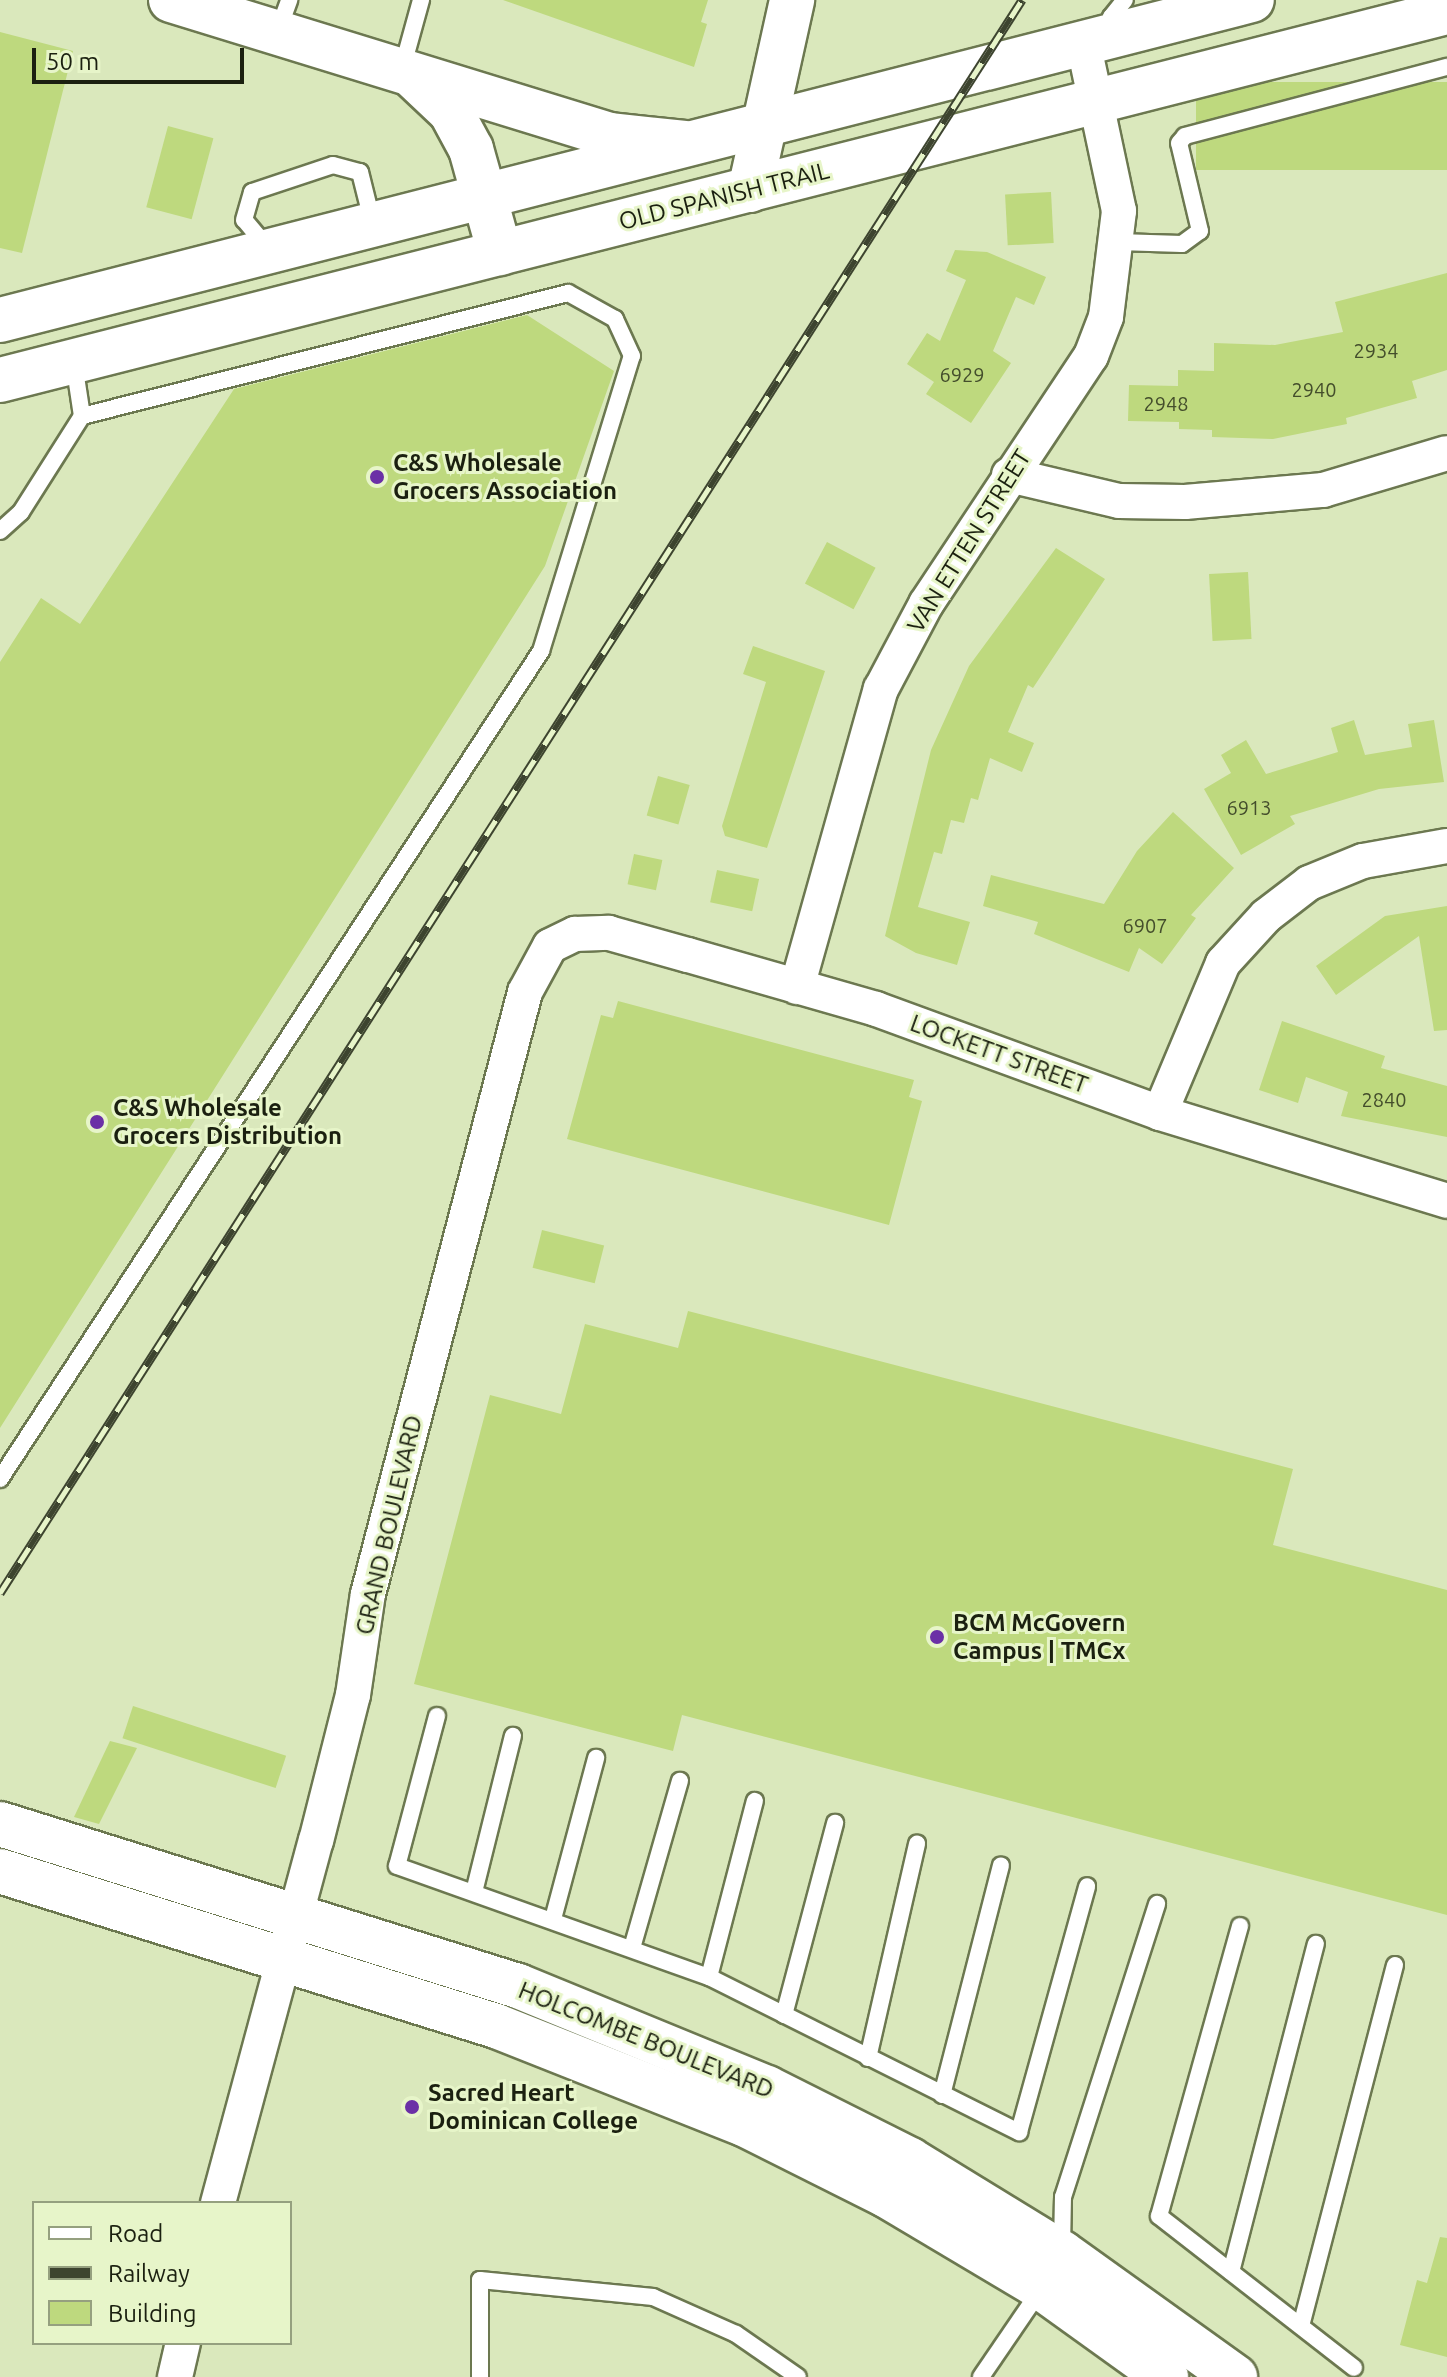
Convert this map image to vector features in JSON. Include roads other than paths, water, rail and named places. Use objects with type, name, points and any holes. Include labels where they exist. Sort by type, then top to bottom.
[{"type":"main road","points":[[171,0],[283,16],[406,72],[611,135],[688,143]]},
{"type":"main road","points":[[750,190],[761,126],[792,0]]},
{"type":"main road","points":[[0,320],[761,126],[1107,25],[1252,0]]},
{"type":"main road","name":"OLD SPANISH TRAIL","points":[[0,380],[1447,12]]},
{"type":"main road","points":[[406,72],[451,112],[483,196],[500,253]]},
{"type":"main road","points":[[270,250],[284,306]]},
{"type":"main road","name":"HOLCOMBE BOULEVARD","points":[[0,1824],[518,1986],[740,2076],[910,2160],[1052,2271],[1166,2377]]},
{"type":"main road","name":"HOLCOMBE BOULEVARD","points":[[0,1871],[510,2031],[744,2124],[886,2195],[1052,2271],[1235,2377]]},
{"type":"street","name":"VAN ETTEN STREET","points":[[797,987],[881,689],[1009,475],[1091,356],[1106,317],[1118,242],[1098,101],[1107,25]]},
{"type":"street","points":[[1009,475],[1119,501],[1185,502],[1323,490],[1447,453]]},
{"type":"street","points":[[1160,1113],[1223,963],[1266,916],[1309,883],[1363,861],[1447,846]]},
{"type":"street","name":"LOCKETT STREET","points":[[550,946],[575,934],[609,933],[797,987],[1160,1113],[1447,1201]]},
{"type":"street","name":"GRAND BOULEVARD","points":[[219,2201],[353,1695],[368,1594],[517,1021],[534,963],[550,946]]},
{"type":"street","points":[[175,2377],[183,2345]]},
{"type":"lane","points":[[406,72],[421,0]]},
{"type":"lane","points":[[1118,242],[1182,244],[1200,231],[1179,143],[1185,136],[1447,67]]},
{"type":"lane","points":[[270,250],[244,220],[252,192],[333,165],[360,172],[373,226]]},
{"type":"lane","points":[[0,1479],[541,651],[632,356],[615,319],[568,293],[82,416]]},
{"type":"lane","points":[[0,531],[21,512],[82,416],[73,361]]},
{"type":"lane","points":[[437,1716],[397,1866],[709,1977],[1019,2132],[1087,1886]]},
{"type":"lane","points":[[474,1892],[513,1736]]},
{"type":"lane","points":[[553,1919],[596,1758]]},
{"type":"lane","points":[[632,1948],[680,1781]]},
{"type":"lane","points":[[709,1977],[755,1801]]},
{"type":"lane","points":[[784,2015],[835,1823]]},
{"type":"lane","points":[[868,2058],[917,1844]]},
{"type":"lane","points":[[942,2095],[1001,1865]]},
{"type":"lane","points":[[981,2377],[1052,2271],[1063,2197],[1157,1904]]},
{"type":"lane","points":[[1240,1926],[1159,2216],[1354,2368]]},
{"type":"lane","points":[[1231,2272],[1316,1944]]},
{"type":"lane","points":[[1301,2326],[1395,1965]]},
{"type":"lane","points":[[480,2377],[480,2280],[653,2297],[736,2334],[798,2377]]},
{"type":"railway","points":[[0,1593],[1022,0]]},
{"type":"place","name":"C&S Wholesale Grocers Association","points":[[377,477]]},
{"type":"place","name":"C&S Wholesale Grocers Distribution","points":[[97,1122]]},
{"type":"place","name":"BCM McGovern Campus | TMCx","points":[[937,1637]]},
{"type":"place","name":"Sacred Heart Dominican College","points":[[412,2107]]}]
